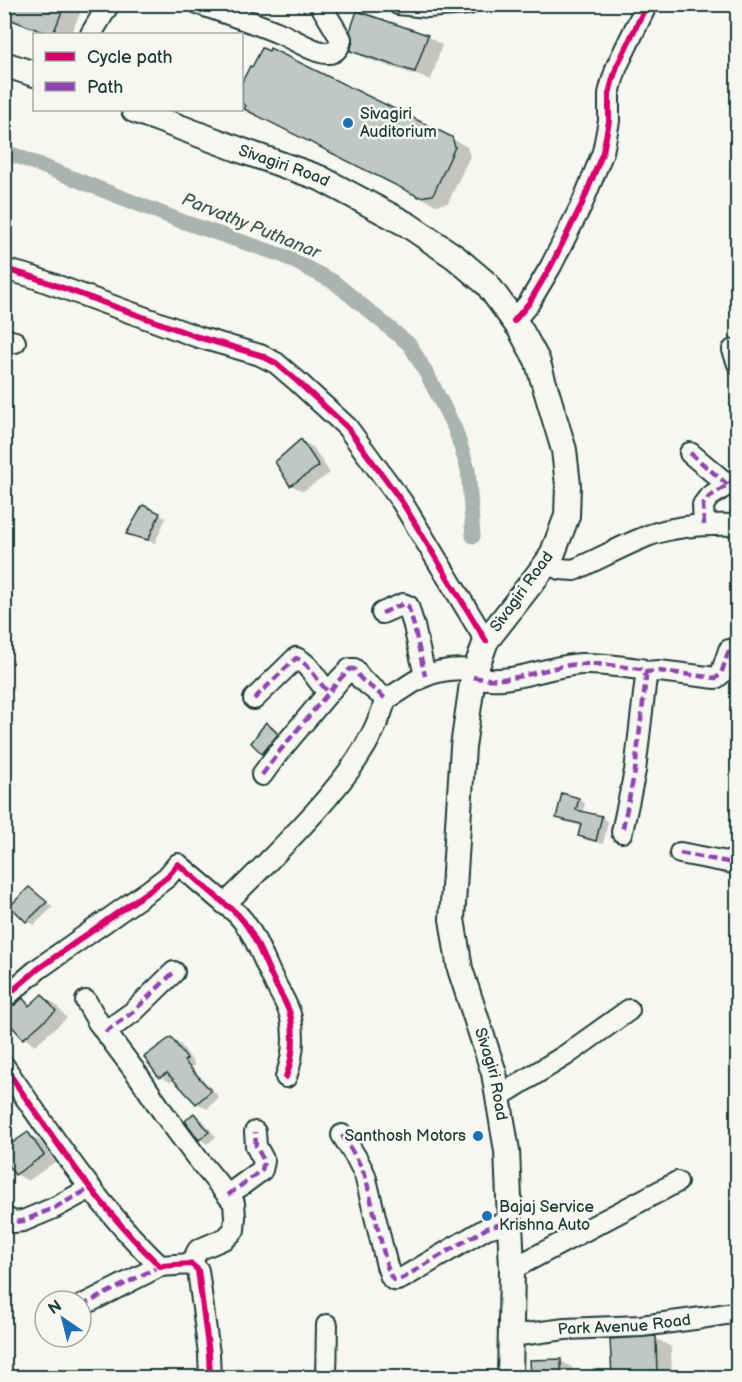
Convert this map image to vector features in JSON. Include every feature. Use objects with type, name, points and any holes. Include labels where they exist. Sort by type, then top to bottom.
[{"type":"main road","points":[[4,64],[33,74]]},
{"type":"main road","name":"Sivagiri Road","points":[[137,111],[243,152],[320,178],[408,225],[454,257],[488,284],[520,329],[537,360],[564,450],[568,485],[567,516],[552,555],[486,641],[474,673],[463,747],[452,919],[460,969],[494,1073],[507,1151],[512,1269],[510,1377]]},
{"type":"street","points":[[92,33],[109,4]]},
{"type":"street","points":[[199,4],[262,26],[318,51],[329,53],[338,49],[341,39],[320,4]]},
{"type":"street","points":[[398,4],[427,8],[469,4]]},
{"type":"street","points":[[514,321],[529,303],[551,266],[582,204],[603,152],[609,121],[609,94],[617,66],[647,4]]},
{"type":"street","points":[[4,269],[33,277],[198,337],[260,355],[276,363],[347,427],[408,511],[486,641]]},
{"type":"street","points":[[690,453],[733,482],[709,497],[703,505],[704,525]]},
{"type":"street","points":[[547,563],[560,569],[574,570],[652,534],[704,525],[738,525]]},
{"type":"street","points":[[382,614],[403,604],[408,606],[425,676]]},
{"type":"street","points":[[225,904],[291,838],[357,762],[380,720],[386,699],[425,676],[458,668],[488,681],[505,680],[557,667],[583,664],[641,669],[644,672],[659,671],[718,677],[729,650]]},
{"type":"street","points":[[254,699],[296,658],[305,664],[329,692]]},
{"type":"street","points":[[262,775],[329,692],[352,668],[361,679],[386,699]]},
{"type":"street","points":[[622,832],[635,771],[646,677],[644,672]]},
{"type":"street","points":[[680,853],[738,864]]},
{"type":"street","points":[[4,998],[38,969],[167,877],[178,864],[241,917],[253,934],[291,1015],[292,1051],[286,1077]]},
{"type":"street","points":[[105,1032],[133,1012],[174,972]]},
{"type":"street","points":[[86,1001],[105,1032],[196,1158],[234,1203],[234,1230],[226,1238],[198,1250],[191,1264]]},
{"type":"street","points":[[498,1097],[566,1055],[629,1010]]},
{"type":"street","points":[[4,1066],[49,1132],[92,1188],[138,1245],[160,1266]]},
{"type":"street","points":[[228,1195],[262,1170],[265,1164],[256,1146],[255,1132]]},
{"type":"street","points":[[342,1135],[365,1175],[387,1266],[393,1281],[398,1281],[487,1228],[510,1222]]},
{"type":"street","points":[[512,1269],[677,1182]]},
{"type":"street","points":[[4,1217],[14,1222],[22,1221],[54,1208],[92,1188]]},
{"type":"street","points":[[93,1300],[160,1266],[191,1264],[198,1270],[210,1377]]},
{"type":"street","name":"Park Avenue Road","points":[[511,1336],[565,1329],[640,1326],[702,1318],[738,1310]]},
{"type":"street","points":[[326,1377],[327,1324]]},
{"type":"building","points":[[4,4],[65,4],[53,33],[45,33],[4,17]]},
{"type":"building","points":[[357,11],[428,35],[415,72],[350,51],[353,41],[350,31]]},
{"type":"building","name":"Sivagiri Auditorium","points":[[262,48],[269,51],[270,48],[452,137],[455,147],[433,195],[419,197],[244,109],[246,106],[243,104],[243,80],[250,66],[252,67]]},
{"type":"building","points":[[301,439],[319,466],[290,486],[275,462]]},
{"type":"building","points":[[143,505],[160,513],[148,540],[126,534]]},
{"type":"building","points":[[266,722],[278,734],[262,754],[251,743]]},
{"type":"building","points":[[562,793],[579,798],[576,810],[602,816],[596,841],[578,836],[581,824],[556,818]]},
{"type":"building","points":[[29,887],[47,902],[26,922],[10,906]]},
{"type":"building","points":[[42,994],[56,1011],[23,1039],[4,1017],[4,1010],[23,998],[29,1006]]},
{"type":"building","points":[[171,1037],[187,1059],[184,1061],[211,1091],[196,1104],[167,1073],[159,1078],[144,1057]]},
{"type":"building","points":[[194,1113],[209,1132],[199,1140],[185,1121]]},
{"type":"building","points":[[28,1132],[44,1155],[15,1175],[4,1160],[4,1149]]},
{"type":"building","points":[[656,1336],[657,1377],[612,1377],[610,1339]]},
{"type":"building","points":[[561,1359],[561,1377],[531,1377],[530,1360]]},
{"type":"waterway","name":"Parvathy Puthanar","points":[[4,151],[181,221],[284,256],[334,282],[410,345],[429,378],[455,429],[468,469],[473,536]]},
{"type":"marked path","points":[[733,350],[738,364]]},
{"type":"marked path","points":[[690,453],[728,485]]},
{"type":"marked path","points":[[704,525],[703,505],[709,497],[738,478]]},
{"type":"marked path","points":[[382,613],[403,604],[408,606],[425,676]]},
{"type":"marked path","points":[[644,672],[659,671],[716,678],[721,674],[729,650]]},
{"type":"marked path","points":[[254,699],[296,658],[306,665],[329,692]]},
{"type":"marked path","points":[[473,677],[501,679],[582,664],[641,669],[644,672],[646,677],[635,771],[622,832]]},
{"type":"marked path","points":[[262,775],[350,669],[354,669],[361,679],[386,699]]},
{"type":"marked path","points":[[680,853],[738,864]]},
{"type":"marked path","points":[[105,1032],[133,1012],[174,972]]},
{"type":"marked path","points":[[228,1195],[262,1170],[264,1161],[256,1146],[255,1132]]},
{"type":"marked path","points":[[342,1135],[365,1175],[387,1266],[393,1279],[401,1279],[487,1228],[510,1222]]},
{"type":"marked path","points":[[4,1217],[14,1222],[23,1221],[54,1208],[91,1188]]},
{"type":"marked path","points":[[93,1300],[160,1266]]},
{"type":"cycle path","points":[[514,321],[529,303],[551,266],[582,204],[603,152],[609,121],[609,94],[617,66],[647,4]]},
{"type":"cycle path","points":[[4,269],[33,277],[198,337],[260,355],[276,363],[347,427],[402,502],[486,641]]},
{"type":"cycle path","points":[[4,998],[38,969],[167,877],[178,864],[234,911],[249,929],[290,1013],[293,1048],[286,1077]]},
{"type":"cycle path","points":[[4,1066],[77,1170],[138,1244],[160,1266],[191,1264],[198,1270],[210,1378]]},
{"type":"place","name":"Sivagiri Auditorium","points":[[348,123]]},
{"type":"place","name":"Santhosh Motors","points":[[478,1136]]},
{"type":"place","name":"Bajaj Service Krishna Auto","points":[[487,1216]]}]
